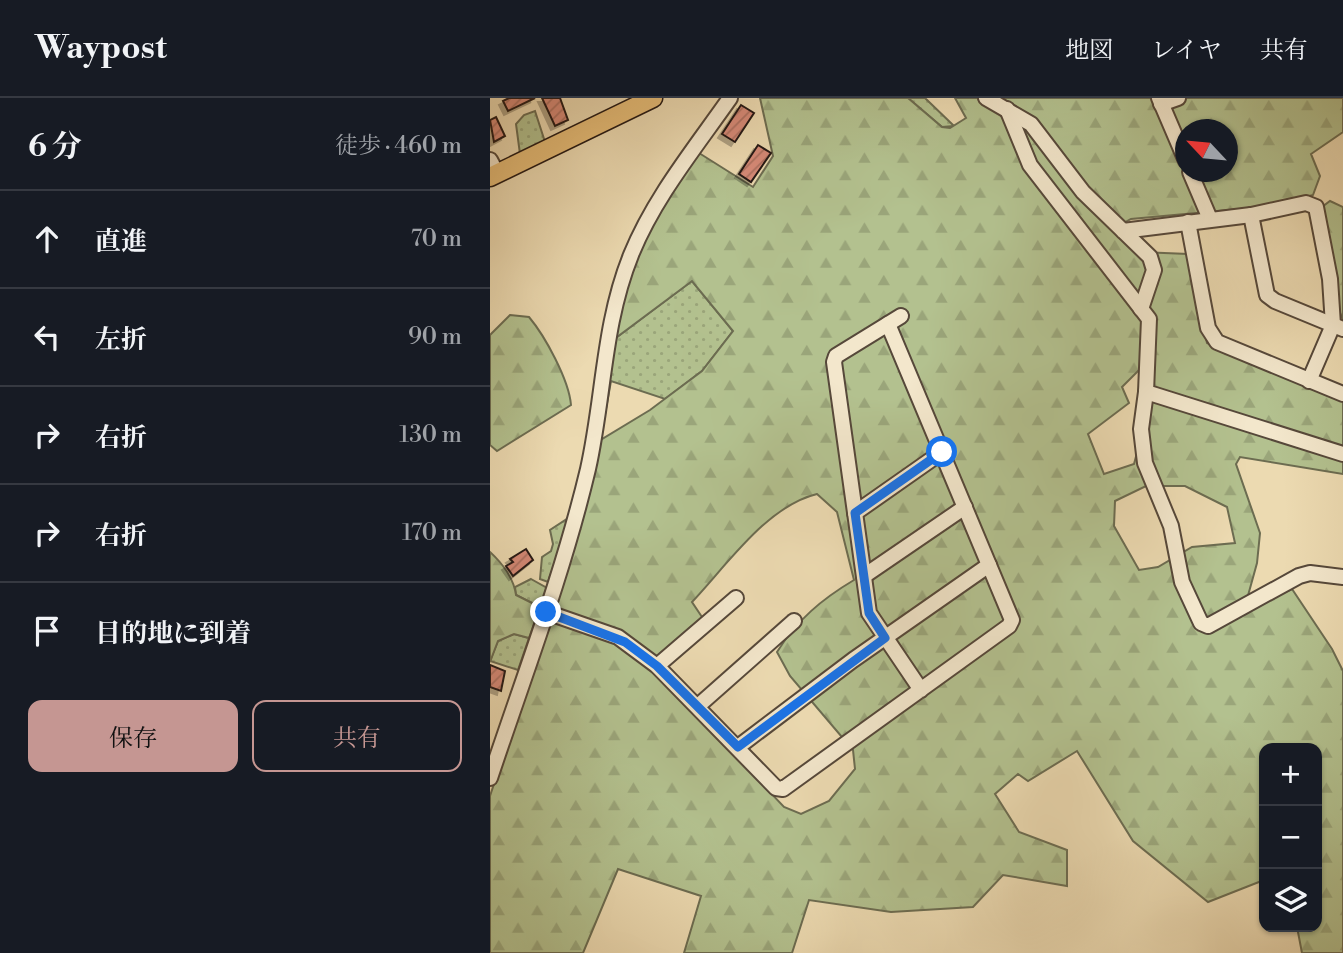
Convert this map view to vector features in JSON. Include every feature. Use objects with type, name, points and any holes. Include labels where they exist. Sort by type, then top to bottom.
[{"type":"main road","points":[[492,170],[653,98]]},
{"type":"street","points":[[490,778],[546,612],[588,466],[609,331],[630,258],[656,205],[730,98]]},
{"type":"street","points":[[986,98],[1031,124],[1083,192],[1153,264],[1142,309]]},
{"type":"street","points":[[1175,137],[1160,101],[1178,98]]},
{"type":"street","points":[[1007,109],[1030,165],[1151,323],[1141,429],[1145,463],[1171,526],[1182,582],[1201,623],[1208,626],[1299,576],[1311,573],[1343,577]]},
{"type":"street","points":[[1194,182],[1210,219]]},
{"type":"street","points":[[1123,231],[1251,215],[1306,203],[1315,207],[1331,279],[1338,327],[1309,380]]},
{"type":"street","points":[[1251,215],[1267,295],[1275,301],[1338,327]]},
{"type":"street","points":[[1188,222],[1211,336],[1217,342],[1343,394]]},
{"type":"street","points":[[546,612],[618,637],[657,666],[776,788],[783,789],[921,690],[1009,626],[1012,620],[942,452],[894,320],[836,356],[834,362],[869,613],[921,690]]},
{"type":"street","points":[[1146,392],[1343,454]]},
{"type":"street","points":[[855,513],[942,452]]},
{"type":"street","points":[[864,576],[965,507]]},
{"type":"street","points":[[738,747],[989,565]]},
{"type":"street","points":[[657,666],[736,598]]},
{"type":"street","points":[[698,706],[794,621]]},
{"type":"green space","points":[[760,98],[908,98],[942,127],[950,128],[966,118],[955,98],[1343,98],[1343,132],[1311,154],[1320,176],[1313,195],[1272,206],[1131,219],[1113,229],[1140,252],[1188,254],[1207,343],[1343,399],[1343,474],[1240,457],[1236,464],[1260,533],[1257,563],[1244,610],[1292,589],[1332,649],[1343,671],[1343,953],[1302,953],[1298,932],[1322,932],[1322,743],[1259,743],[1259,882],[1208,902],[1133,841],[1077,751],[1028,781],[1018,774],[995,794],[1019,832],[1067,850],[1067,886],[1003,875],[973,907],[891,912],[809,900],[792,953],[684,953],[701,896],[618,869],[583,953],[490,953],[490,796],[557,595],[599,441],[650,410],[702,371],[733,331],[692,281],[613,340],[625,287],[646,230],[699,153],[753,187],[773,156]],"holes":[[[1139,370],[1150,370],[1142,434],[1134,464],[1104,474],[1088,434],[1129,403],[1122,387]],[[1146,486],[1185,486],[1227,507],[1235,543],[1192,547],[1158,567],[1139,570],[1114,526],[1115,501]],[[817,494],[837,512],[854,580],[811,611],[777,652],[790,676],[853,750],[855,769],[829,801],[801,814],[784,807],[651,667],[704,620],[692,602],[749,539],[781,511]]]},
{"type":"green space","points":[[908,98],[925,98],[954,126],[942,127]]},
{"type":"green space","points":[[535,111],[545,142],[520,154],[516,124],[524,115]]},
{"type":"green space","points":[[1330,201],[1343,207],[1343,320],[1335,300],[1322,207]]},
{"type":"green space","points":[[692,281],[733,331],[702,371],[665,399],[611,381],[604,420],[601,418],[613,340]]},
{"type":"green space","points":[[510,315],[529,317],[535,325],[561,371],[571,405],[497,451],[490,445],[490,335]]},
{"type":"green space","points":[[570,517],[548,582],[540,579],[542,557],[551,551],[553,544],[550,530]]},
{"type":"green space","points":[[490,552],[507,572],[516,595],[540,607],[529,638],[514,634],[498,641],[490,662]]},
{"type":"green space","points":[[531,579],[547,588],[540,607],[516,595],[515,587]]},
{"type":"green space","points":[[514,634],[529,638],[518,670],[490,661],[498,641]]},
{"type":"building","points":[[509,98],[535,98],[508,111],[503,101]]},
{"type":"building","points":[[542,98],[560,98],[568,120],[555,126]]},
{"type":"building","points":[[741,105],[754,113],[735,142],[722,134]]},
{"type":"building","points":[[496,117],[505,136],[494,142],[490,120]]},
{"type":"building","points":[[758,145],[771,153],[751,182],[739,174]]},
{"type":"building","points":[[526,549],[533,560],[513,576],[506,566],[513,562],[510,559]]},
{"type":"building","points":[[490,665],[505,671],[501,691],[490,687]]},
{"type":"route","points":[[546,612],[618,637],[657,666],[738,747],[885,638],[869,613],[855,513],[942,452]]}]
